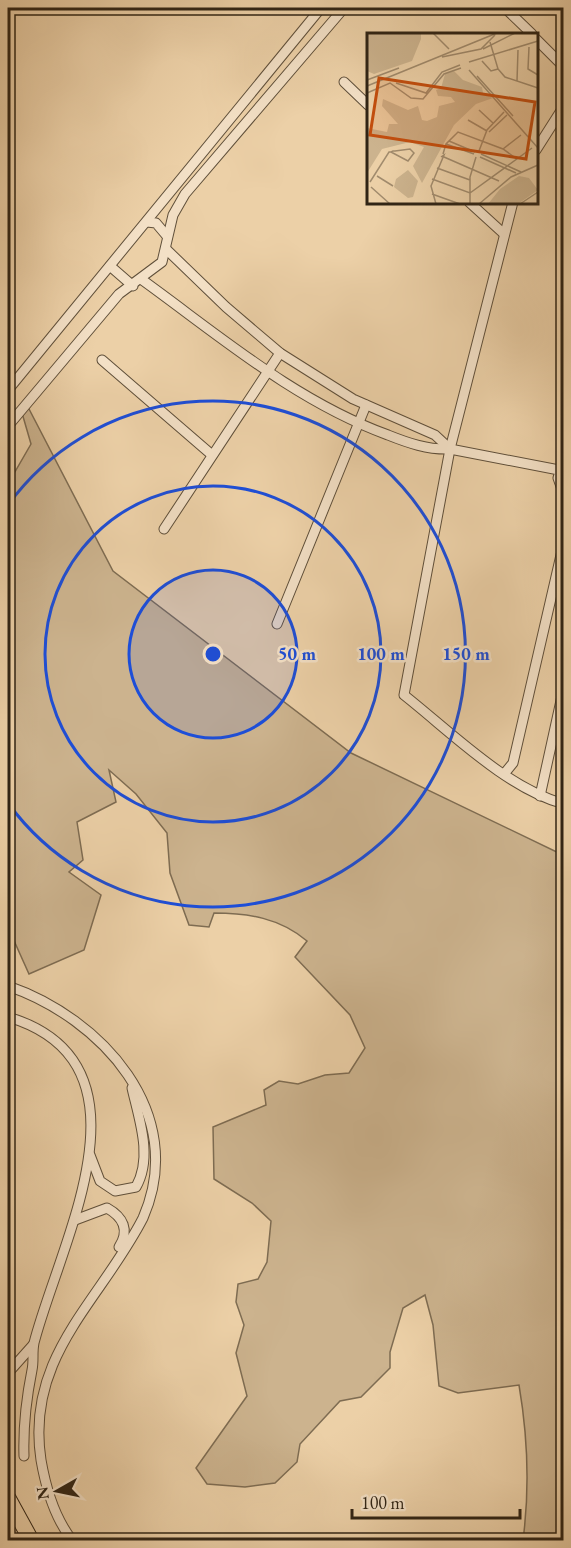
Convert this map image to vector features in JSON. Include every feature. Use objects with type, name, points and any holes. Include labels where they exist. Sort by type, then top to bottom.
[{"type":"main road","points":[[8,1498],[31,1540]]},
{"type":"street","points":[[8,390],[321,8]]},
{"type":"street","points":[[8,426],[112,302],[158,267],[167,250],[167,236],[173,215],[185,194],[344,8]]},
{"type":"street","points":[[506,8],[531,33]]},
{"type":"street","points":[[538,40],[564,67]]},
{"type":"street","points":[[344,82],[367,103]]},
{"type":"street","points":[[538,148],[564,106]]},
{"type":"street","points":[[471,204],[503,233]]},
{"type":"street","points":[[512,204],[503,233],[450,449],[404,695],[504,774],[540,796],[564,804]]},
{"type":"street","points":[[147,222],[156,223],[167,236]]},
{"type":"street","points":[[167,250],[226,307],[280,353],[327,384],[366,405],[435,435],[450,449]]},
{"type":"street","points":[[110,266],[133,286]]},
{"type":"street","points":[[141,279],[266,372],[320,405],[357,423],[433,450],[450,449],[559,470]]},
{"type":"street","points":[[164,529],[280,353]]},
{"type":"street","points":[[102,360],[212,455]]},
{"type":"street","points":[[277,624],[366,405]]},
{"type":"street","points":[[564,459],[559,470],[560,485],[564,495]]},
{"type":"street","points":[[504,774],[513,763],[564,542]]},
{"type":"street","points":[[540,796],[564,687]]},
{"type":"street","points":[[8,986],[52,1006],[88,1030],[111,1051],[129,1076],[148,1118],[153,1149],[153,1171],[148,1206],[134,1234],[54,1360],[40,1398],[38,1441],[49,1497],[72,1540]]},
{"type":"street","points":[[8,1017],[42,1033],[63,1051],[76,1068],[85,1087],[92,1112],[90,1155],[75,1220],[33,1345],[33,1368],[24,1404],[24,1456]]},
{"type":"street","points":[[90,1155],[100,1180],[115,1191],[136,1186],[144,1174],[142,1133],[129,1076]]},
{"type":"street","points":[[75,1220],[107,1208],[124,1223],[125,1237],[90,1302]]},
{"type":"street","points":[[8,1373],[33,1345]]},
{"type":"shaded area","points":[[28,407],[113,571],[351,753],[563,855],[563,1540],[523,1540],[527,1501],[527,1462],[519,1385],[458,1393],[439,1386],[433,1325],[425,1295],[403,1308],[390,1352],[390,1368],[361,1397],[340,1401],[300,1444],[297,1462],[275,1483],[245,1487],[207,1484],[196,1468],[247,1396],[236,1353],[244,1325],[236,1302],[238,1284],[258,1279],[267,1262],[271,1221],[252,1203],[214,1179],[213,1127],[266,1105],[264,1090],[279,1081],[298,1084],[325,1075],[349,1073],[365,1048],[350,1015],[295,957],[307,941],[297,933],[263,918],[239,914],[214,913],[209,927],[189,925],[170,873],[167,833],[136,794],[109,770],[116,802],[77,822],[83,860],[69,872],[101,895],[84,950],[29,974],[11,934],[8,934],[8,484],[31,444],[22,413]]}]
